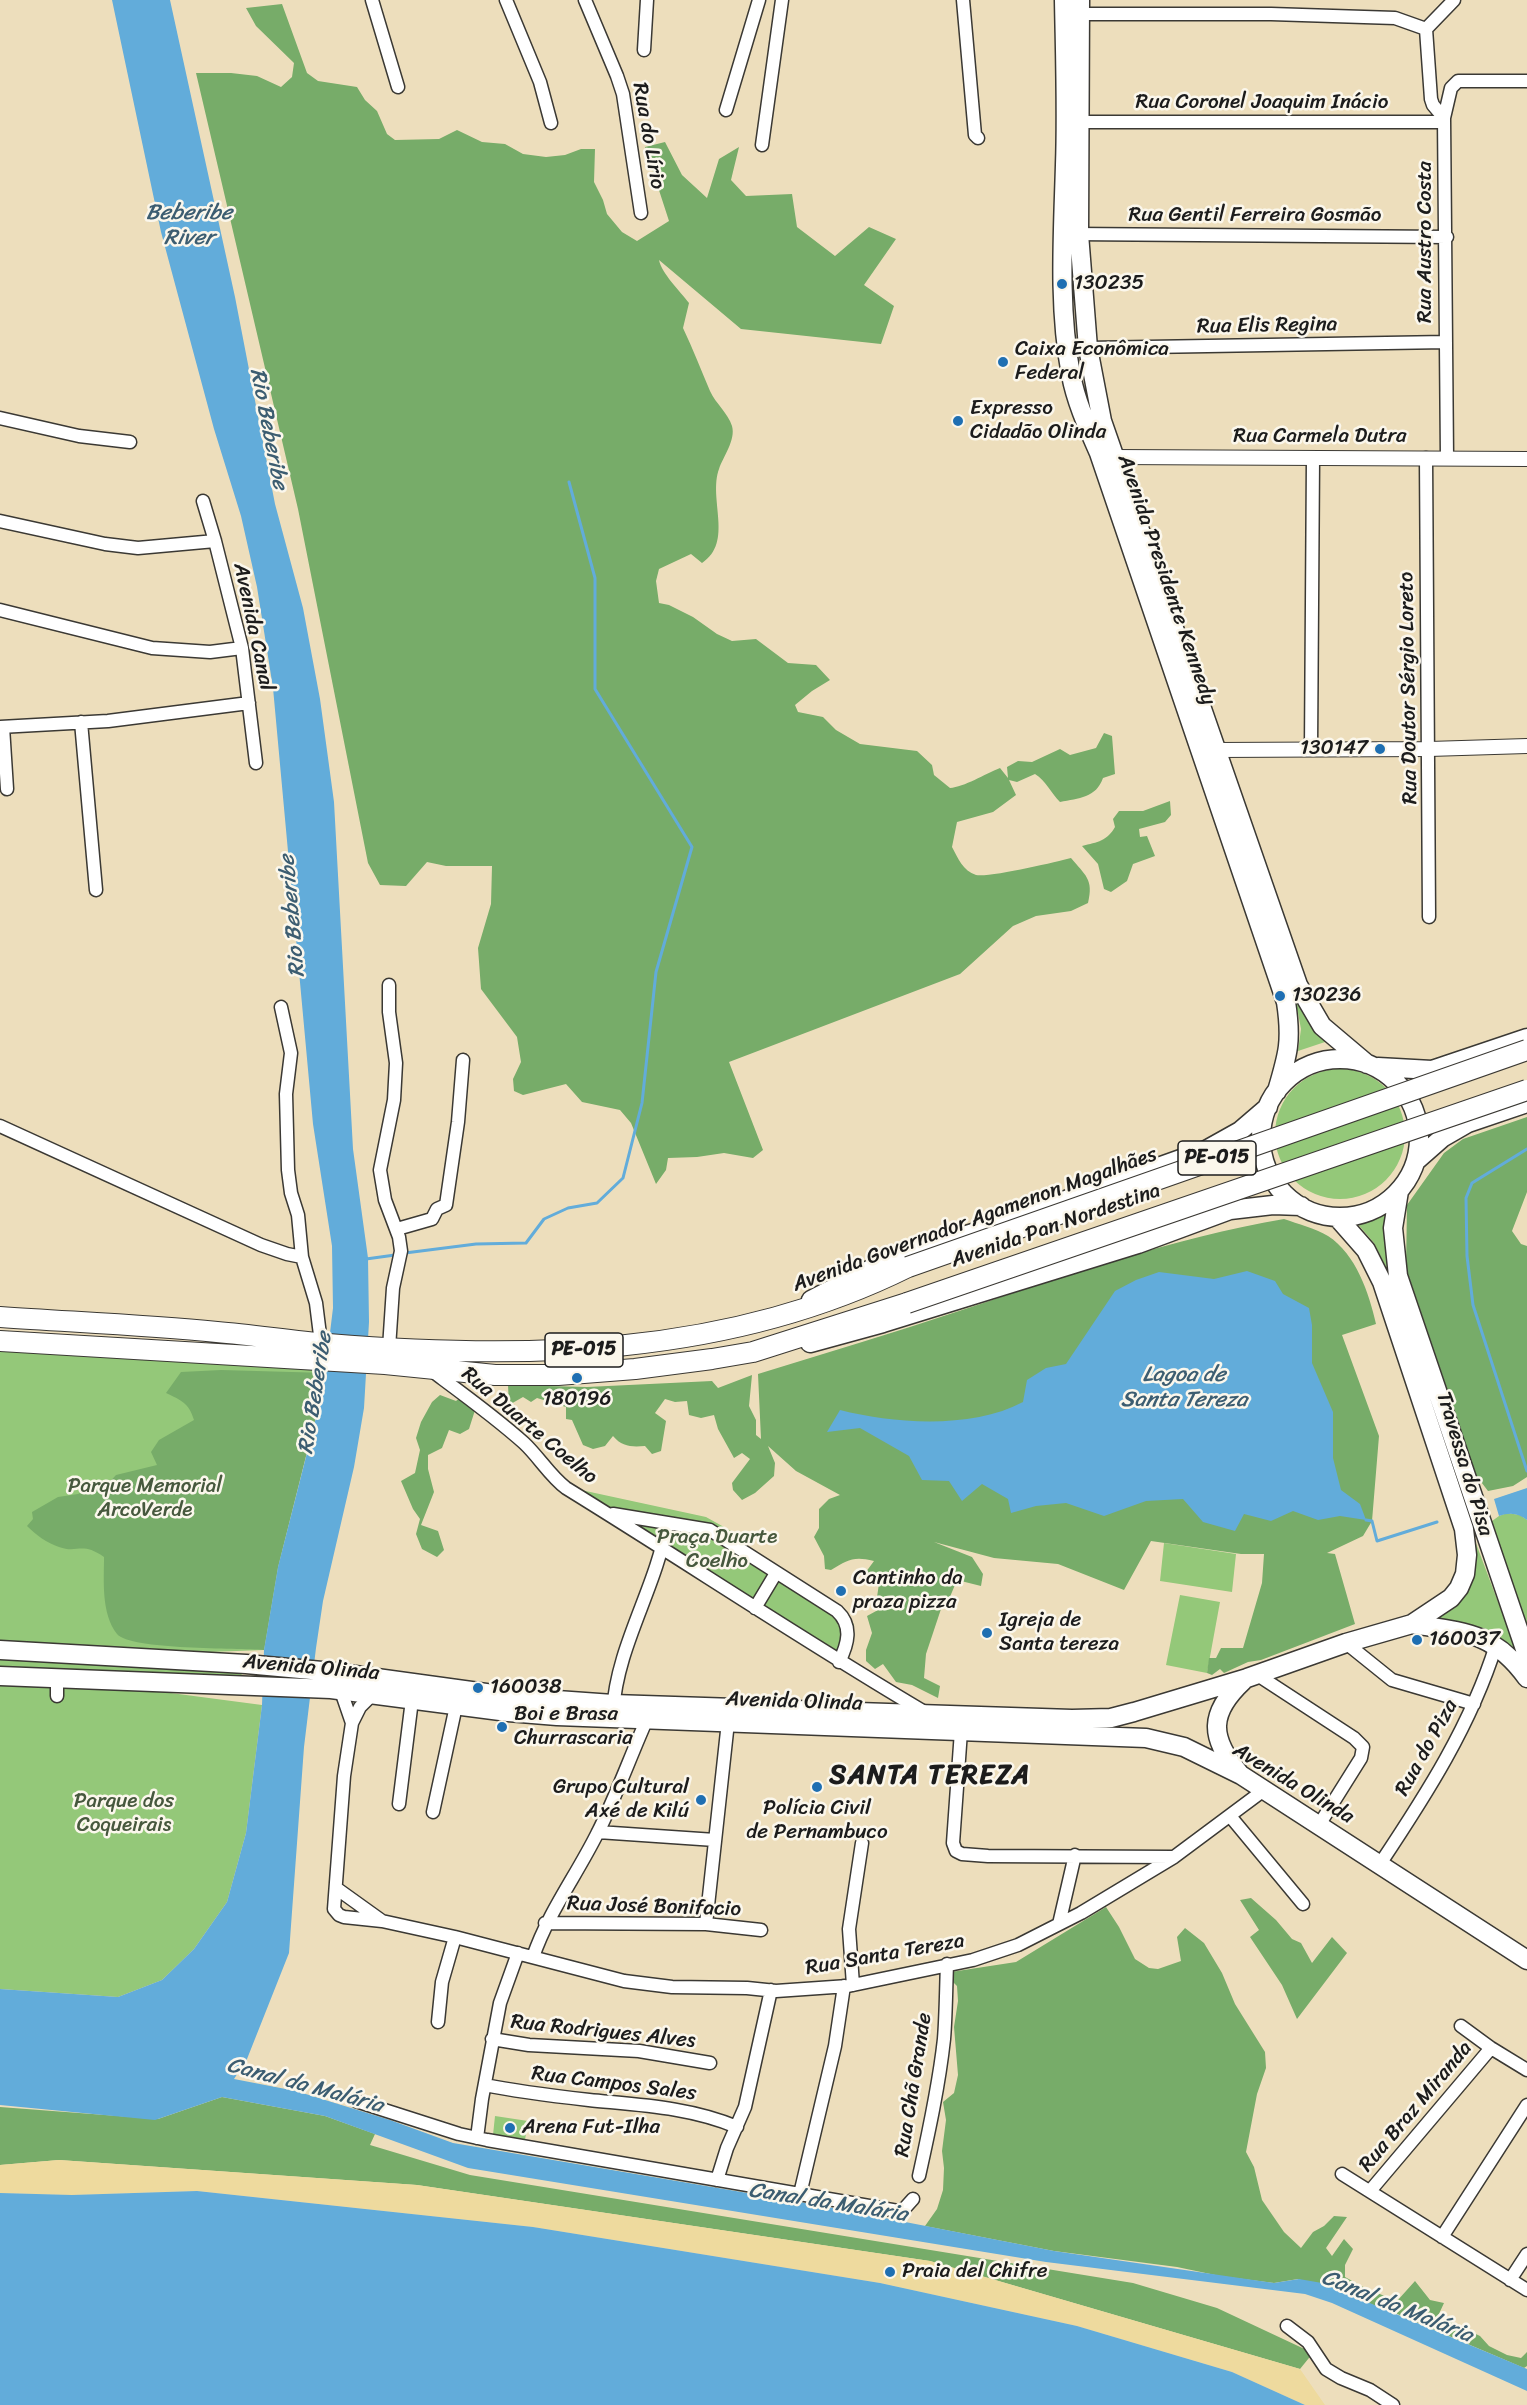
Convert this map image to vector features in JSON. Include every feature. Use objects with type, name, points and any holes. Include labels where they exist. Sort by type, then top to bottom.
[{"type":"highway","name":"Avenida Governador Agamenon Magalhães","points":[[0,1341],[325,1349],[387,1353],[502,1353],[588,1350],[718,1333],[865,1288],[908,1267],[1527,1050]]},
{"type":"highway","name":"Avenida Pan Nordestina","points":[[907,1303],[1527,1090]]},
{"type":"highway","name":"Avenida Governador Agamenon Magalhães","points":[[387,1353],[428,1369],[523,1376],[588,1374],[753,1352],[907,1303]]},
{"type":"highway","name":"Avenida Governador Agamenon Magalhães","points":[[0,1317],[218,1332],[325,1349]]},
{"type":"main road","name":"Avenida Presidente Kennedy","points":[[1064,0],[1066,132],[1071,234],[1097,402],[1113,457],[1298,985],[1322,1026],[1371,1065]]},
{"type":"main road","name":"Avenida Presidente Kennedy","points":[[1080,7],[1080,122],[1064,319],[1071,375],[1286,1002],[1290,1030],[1289,1042],[1277,1091]]},
{"type":"main road","points":[[1371,1065],[1400,1086],[1412,1106],[1419,1129],[1417,1160],[1410,1176],[1389,1201],[1364,1214],[1336,1217],[1318,1214],[1301,1206],[1277,1185],[1268,1170],[1262,1139],[1263,1122],[1268,1107],[1277,1091],[1295,1073],[1317,1062],[1342,1059],[1371,1065],[1432,1070],[1527,1038]]},
{"type":"main road","points":[[1417,1160],[1442,1138],[1468,1123],[1527,1102]]},
{"type":"main road","name":"Avenida Governador Agamenon Magalhães","points":[[779,1316],[890,1259],[979,1231],[1206,1150],[1240,1131],[1268,1107]]},
{"type":"main road","points":[[1399,1191],[1393,1228],[1398,1276],[1468,1513],[1488,1542],[1527,1655]]},
{"type":"main road","name":"Avenida Governador Agamenon Magalhães","points":[[753,1352],[805,1344],[883,1323],[1138,1244],[1230,1210],[1273,1205],[1301,1206]]},
{"type":"main road","name":"Travessa do Pisa","points":[[1336,1217],[1366,1250],[1382,1282],[1468,1513],[1465,1574],[1459,1588],[1451,1598],[1412,1624]]},
{"type":"main road","points":[[1412,1624],[1472,1634],[1496,1645],[1516,1662],[1527,1678]]},
{"type":"main road","name":"Avenida Olinda","points":[[0,1650],[246,1664],[373,1695],[508,1712],[927,1713],[1072,1719],[1112,1718],[1412,1624]]},
{"type":"main road","points":[[1241,1775],[1217,1735],[1217,1722],[1221,1706],[1230,1693],[1252,1676]]},
{"type":"main road","name":"Avenida Olinda","points":[[0,1677],[57,1687],[335,1684],[515,1697],[612,1711],[647,1719],[1146,1738],[1184,1748],[1241,1775],[1527,1960]]},
{"type":"street","points":[[372,0],[399,87]]},
{"type":"street","points":[[506,0],[540,82],[551,123]]},
{"type":"street","name":"Rua do Lírio","points":[[585,0],[623,94],[641,213]]},
{"type":"street","points":[[644,50],[646,0]]},
{"type":"street","points":[[726,111],[759,0]]},
{"type":"street","points":[[762,146],[782,0]]},
{"type":"street","points":[[963,0],[975,135],[978,138]]},
{"type":"street","points":[[1080,7],[1395,18],[1426,30],[1454,0]]},
{"type":"street","name":"Rua Austro Costa","points":[[1426,30],[1431,99],[1444,120],[1447,458]]},
{"type":"street","points":[[1444,120],[1451,88],[1458,81],[1527,81]]},
{"type":"street","name":"Rua Coronel Joaquim Inácio","points":[[1080,122],[1444,120]]},
{"type":"street","name":"Rua Gentil Ferreira Gosmão","points":[[1071,234],[1446,237]]},
{"type":"street","name":"Rua Elis Regina","points":[[1088,348],[1446,342]]},
{"type":"street","points":[[0,418],[79,436],[130,442]]},
{"type":"street","name":"Rua Carmela Dutra","points":[[1113,457],[1527,459]]},
{"type":"street","points":[[1311,748],[1313,458]]},
{"type":"street","name":"Rua Doutor Sérgio Loreto","points":[[1426,458],[1430,917]]},
{"type":"street","name":"Avenida Canal","points":[[202,501],[215,541],[242,648],[256,763]]},
{"type":"street","points":[[0,521],[105,544],[138,548],[215,541]]},
{"type":"street","points":[[0,610],[152,648],[210,652],[242,648]]},
{"type":"street","points":[[7,789],[1,727],[81,722],[249,703]]},
{"type":"street","points":[[81,722],[96,890]]},
{"type":"street","points":[[1216,750],[1527,746]]},
{"type":"street","points":[[387,1353],[393,1288],[401,1256],[397,1229],[385,1200],[380,1170],[394,1100],[396,1063],[388,1012],[389,985]]},
{"type":"street","points":[[281,1007],[291,1063],[286,1094],[288,1170],[291,1193],[298,1215],[302,1257],[316,1303],[325,1349]]},
{"type":"street","points":[[397,1229],[432,1220],[437,1209],[446,1205],[458,1122],[463,1060]]},
{"type":"street","points":[[0,1126],[261,1245],[302,1257]]},
{"type":"street","name":"Rua Duarte Coelho","points":[[428,1369],[504,1426],[540,1459],[560,1484],[663,1547],[839,1662],[927,1713]]},
{"type":"street","name":"Rua Duarte Coelho","points":[[606,1512],[710,1530],[837,1611],[844,1617],[848,1634],[847,1645],[839,1662]]},
{"type":"street","points":[[612,1711],[625,1650],[663,1547],[667,1522]]},
{"type":"street","points":[[755,1608],[776,1573]]},
{"type":"street","points":[[1346,1644],[1392,1680],[1474,1704]]},
{"type":"street","name":"Rua do Piza","points":[[1380,1864],[1424,1797],[1474,1704],[1485,1680],[1496,1645]]},
{"type":"street","points":[[1252,1676],[1354,1738],[1363,1748],[1361,1758],[1319,1825]]},
{"type":"street","points":[[335,1684],[348,1706],[352,1723]]},
{"type":"street","points":[[373,1695],[360,1707],[352,1723],[344,1776],[336,1888],[382,1921]]},
{"type":"street","points":[[399,1804],[412,1700]]},
{"type":"street","points":[[433,1812],[456,1706]]},
{"type":"street","points":[[533,1958],[546,1923],[575,1877],[598,1832],[647,1719]]},
{"type":"street","points":[[706,1924],[728,1722]]},
{"type":"street","points":[[961,1731],[953,1843],[956,1851],[962,1854],[988,1856],[1174,1857]]},
{"type":"street","name":"Rua Santa Tereza","points":[[336,1888],[334,1909],[344,1917],[382,1921],[455,1936],[594,1974],[644,1984],[771,1990],[807,1990],[849,1986],[991,1955],[1018,1945],[1059,1924],[1174,1857],[1264,1790]]},
{"type":"street","points":[[1230,1816],[1303,1904]]},
{"type":"street","points":[[598,1832],[715,1840]]},
{"type":"street","points":[[800,2194],[849,1986],[849,1929],[862,1843]]},
{"type":"street","points":[[1059,1924],[1075,1855]]},
{"type":"street","name":"Rua José Bonifacio","points":[[546,1923],[706,1924],[760,1930]]},
{"type":"street","points":[[438,2022],[442,1982],[455,1936]]},
{"type":"street","points":[[477,2138],[492,2039],[500,2003],[518,1953]]},
{"type":"street","name":"Rua Chã Grande","points":[[919,2176],[941,2066],[947,1964]]},
{"type":"street","points":[[717,2180],[745,2108],[771,1990]]},
{"type":"street","points":[[1461,2026],[1527,2070]]},
{"type":"street","name":"Rua Rodrigues Alves","points":[[492,2039],[529,2045],[639,2051],[710,2063]]},
{"type":"street","name":"Rua Braz Miranda","points":[[1370,2191],[1491,2048]]},
{"type":"street","name":"Rua Campos Sales","points":[[484,2085],[524,2092],[678,2110],[717,2118],[737,2127]]},
{"type":"street","points":[[356,2101],[477,2138],[898,2211],[904,2209],[912,2199]]},
{"type":"street","points":[[1442,2237],[1527,2105]]},
{"type":"street","points":[[1342,2174],[1527,2290]]},
{"type":"street","points":[[1510,2280],[1527,2254]]},
{"type":"street","points":[[1287,2326],[1308,2342],[1326,2369],[1341,2378],[1364,2386],[1393,2405]]},
{"type":"green space","points":[[282,4],[307,73],[318,81],[357,87],[365,100],[377,111],[387,134],[395,140],[439,139],[457,130],[482,142],[505,144],[523,154],[546,157],[565,155],[581,149],[595,149],[594,182],[607,214],[622,232],[637,241],[669,221],[645,147],[665,142],[682,175],[707,198],[719,159],[739,147],[731,180],[746,196],[792,194],[797,227],[835,256],[869,227],[896,239],[864,285],[894,306],[881,344],[741,329],[659,260],[667,277],[689,303],[683,328],[710,391],[728,417],[733,431],[731,443],[716,481],[719,532],[717,544],[702,563],[691,554],[659,569],[656,581],[659,603],[669,605],[693,617],[717,634],[732,641],[756,639],[788,663],[816,665],[830,680],[795,705],[798,712],[823,717],[836,730],[860,744],[917,751],[932,765],[934,775],[950,788],[968,783],[1000,768],[1008,778],[1007,767],[1018,761],[1032,762],[1060,749],[1070,755],[1096,748],[1104,733],[1112,736],[1115,774],[1103,778],[1096,790],[1080,798],[1060,802],[1035,774],[1017,782],[1009,780],[1016,795],[993,812],[957,822],[952,847],[964,867],[976,875],[1007,872],[1071,858],[1089,883],[1088,903],[1071,911],[1036,916],[1013,926],[960,974],[729,1062],[763,1150],[753,1158],[724,1153],[668,1158],[666,1170],[656,1184],[631,1123],[620,1110],[582,1102],[566,1084],[523,1095],[514,1091],[513,1079],[521,1062],[517,1037],[481,989],[478,948],[491,904],[492,866],[446,866],[427,862],[406,886],[380,885],[368,863],[298,509],[196,73],[257,76],[281,87],[292,77],[294,63],[256,26],[246,8]]},
{"type":"green space","points":[[1170,801],[1171,815],[1165,822],[1139,829],[1140,837],[1147,836],[1155,856],[1133,864],[1127,881],[1111,892],[1104,889],[1098,864],[1082,846],[1097,842],[1109,835],[1115,827],[1113,819],[1119,811],[1143,811]]},
{"type":"green space","points":[[1270,935],[1328,1041],[1298,1051],[1301,1029],[1298,1013]]},
{"type":"green space","points":[[1340,1069],[1365,1074],[1386,1088],[1400,1109],[1405,1134],[1400,1159],[1386,1180],[1365,1194],[1340,1199],[1315,1194],[1294,1180],[1280,1159],[1275,1134],[1280,1109],[1294,1088],[1315,1074]]},
{"type":"green space","points":[[1527,1117],[1527,1192],[1512,1231],[1521,1244],[1527,1246],[1527,1477],[1513,1486],[1488,1491],[1469,1466],[1459,1424],[1406,1268],[1407,1205],[1444,1153],[1463,1139]]},
{"type":"green space","points":[[1390,1211],[1386,1230],[1388,1271],[1374,1243],[1356,1222],[1376,1218]]},
{"type":"green space","points":[[1284,1219],[1328,1236],[1346,1253],[1360,1275],[1376,1324],[1342,1335],[1379,1436],[1372,1521],[1363,1536],[1327,1553],[1335,1554],[1355,1624],[1261,1660],[1248,1662],[1224,1673],[1220,1669],[1212,1675],[1207,1673],[1209,1658],[1216,1658],[1221,1648],[1243,1648],[1262,1583],[1264,1554],[1241,1554],[1151,1541],[1124,1590],[1058,1564],[994,1558],[934,1542],[972,1557],[983,1574],[981,1586],[957,1580],[947,1604],[942,1606],[926,1654],[924,1678],[940,1686],[938,1698],[912,1685],[896,1682],[883,1664],[875,1669],[866,1661],[866,1650],[872,1633],[867,1616],[878,1610],[880,1577],[863,1576],[874,1561],[856,1559],[831,1570],[825,1569],[824,1556],[814,1537],[819,1528],[819,1509],[829,1499],[840,1495],[796,1471],[768,1446],[775,1463],[774,1476],[755,1493],[742,1500],[733,1490],[732,1483],[750,1459],[742,1453],[734,1458],[718,1429],[714,1415],[701,1418],[689,1415],[687,1401],[675,1402],[665,1399],[655,1413],[666,1421],[661,1451],[652,1454],[645,1446],[628,1446],[613,1436],[605,1446],[593,1449],[583,1445],[572,1420],[566,1419],[566,1407],[537,1398],[531,1402],[523,1397],[509,1405],[508,1385],[587,1387],[712,1381],[718,1388],[752,1375],[749,1406],[756,1420],[756,1435],[761,1439],[758,1374],[1160,1247]]},
{"type":"green space","name":"Parque Memorial ArcoVerde","points":[[0,1345],[328,1364],[278,1567],[264,1650],[154,1654],[0,1646]]},
{"type":"green space","points":[[221,1370],[327,1373],[278,1567],[264,1650],[163,1646],[126,1639],[117,1634],[108,1616],[104,1597],[104,1557],[90,1550],[65,1549],[55,1545],[34,1533],[27,1526],[33,1519],[32,1512],[58,1497],[84,1491],[90,1493],[97,1484],[106,1486],[116,1475],[157,1465],[151,1452],[159,1440],[194,1420],[184,1403],[166,1393],[181,1372]]},
{"type":"green space","points":[[440,1395],[456,1401],[462,1396],[476,1407],[469,1429],[460,1434],[449,1430],[442,1448],[428,1455],[428,1469],[434,1492],[421,1525],[438,1531],[444,1550],[437,1557],[422,1549],[416,1534],[420,1519],[401,1481],[415,1473],[420,1450],[416,1438],[421,1422],[432,1402]]},
{"type":"green space","name":"Praça Duarte Coelho","points":[[581,1490],[706,1517],[749,1541],[744,1551],[790,1587],[854,1624],[837,1655]]},
{"type":"green space","points":[[1507,1513],[1520,1515],[1527,1520],[1527,1629],[1488,1524]]},
{"type":"green space","points":[[1468,1522],[1516,1650],[1470,1624],[1431,1619],[1458,1599]]},
{"type":"green space","points":[[1164,1543],[1236,1554],[1232,1592],[1160,1581]]},
{"type":"green space","points":[[1180,1595],[1220,1602],[1207,1673],[1166,1665]]},
{"type":"green space","points":[[0,1657],[241,1673],[243,1678],[0,1668]]},
{"type":"green space","name":"Parque dos Coqueirais","points":[[0,1676],[57,1678],[262,1705],[246,1833],[227,1902],[194,1949],[162,1980],[118,1997],[0,1989]]},
{"type":"green space","points":[[1251,1898],[1276,1920],[1292,1939],[1301,1943],[1312,1963],[1332,1937],[1347,1953],[1297,2019],[1282,1985],[1250,1937],[1259,1930],[1240,1900]]},
{"type":"green space","points":[[1106,1907],[1135,1959],[1149,1968],[1158,1969],[1181,1961],[1177,1937],[1185,1928],[1204,1943],[1222,1973],[1235,2004],[1265,2052],[1266,2068],[1257,2094],[1246,2152],[1254,2167],[1262,2200],[1284,2232],[1301,2248],[1313,2232],[1324,2226],[1334,2216],[1347,2217],[1326,2248],[1332,2256],[1344,2239],[1353,2249],[1345,2265],[1345,2277],[1397,2301],[1415,2281],[1430,2300],[1444,2303],[1438,2316],[1480,2336],[1489,2346],[1507,2355],[1521,2358],[1527,2352],[1527,2366],[1524,2368],[1388,2310],[1298,2279],[1274,2283],[1220,2276],[1177,2267],[1054,2251],[925,2226],[937,2209],[943,2190],[942,2151],[946,2120],[943,2102],[954,2093],[958,2075],[954,2027],[958,2001],[957,1986],[950,1979],[951,1972],[1016,1962]]},
{"type":"green space","points":[[222,2097],[325,2116],[375,2134],[370,2145],[470,2175],[1133,2283],[1217,2308],[1313,2353],[1300,2369],[930,2261],[417,2185],[59,2160],[0,2165],[0,2107],[158,2119]]},
{"type":"green space","name":"Arena Fut-Ilha","points":[[495,2116],[528,2121],[525,2140],[493,2135]]},
{"type":"sand","name":"Praia del Chifre","points":[[59,2160],[417,2185],[930,2261],[1300,2369],[1325,2405],[1305,2405],[1232,2372],[1077,2326],[880,2283],[533,2227],[197,2191],[72,2195],[0,2193],[0,2165]]},
{"type":"water","name":"Beberibe River","points":[[112,0],[170,0],[235,297],[275,504],[303,608],[320,699],[334,802],[353,1149],[368,1258],[369,1322],[364,1408],[354,1467],[323,1601],[316,1648],[304,1747],[289,1953],[247,2059],[234,2079],[296,2091],[390,2120],[453,2143],[818,2205],[1054,2251],[1274,2283],[1299,2279],[1322,2283],[1527,2369],[1527,2391],[1332,2303],[1305,2294],[1046,2262],[468,2168],[325,2116],[222,2097],[155,2120],[0,2105],[0,1989],[118,1997],[162,1980],[194,1949],[227,1902],[246,1833],[262,1705],[264,1650],[278,1567],[323,1390],[333,1308],[332,1246],[313,1124],[273,688],[257,587],[241,516],[214,429],[161,232]]},
{"type":"water","name":"Lagoa de Santa Tereza","points":[[1247,1271],[1275,1281],[1283,1294],[1309,1308],[1312,1325],[1312,1363],[1333,1412],[1333,1458],[1341,1490],[1360,1504],[1366,1520],[1340,1516],[1318,1520],[1293,1511],[1271,1521],[1244,1514],[1235,1531],[1203,1522],[1183,1499],[1146,1501],[1104,1516],[1066,1503],[1036,1506],[1011,1513],[1008,1499],[982,1484],[962,1501],[949,1481],[922,1480],[909,1456],[860,1428],[827,1432],[840,1410],[908,1421],[957,1420],[1003,1411],[1023,1402],[1027,1380],[1046,1368],[1066,1364],[1115,1291],[1159,1272],[1214,1279]]},
{"type":"water","points":[[1527,1488],[1527,1520],[1514,1514],[1499,1516],[1494,1499]]},
{"type":"water","points":[[197,2191],[533,2227],[880,2283],[1077,2326],[1232,2372],[1305,2405],[0,2405],[0,2193],[72,2195]]},
{"type":"waterway","points":[[405,1253],[476,1244],[526,1243],[544,1219],[568,1208],[597,1203],[623,1178],[642,1103],[656,972],[692,847],[595,689],[595,578],[569,482]]},
{"type":"waterway","points":[[1527,1149],[1472,1183],[1466,1198],[1467,1256],[1473,1305],[1527,1471]]},
{"type":"waterway","points":[[366,1259],[395,1255]]},
{"type":"waterway","points":[[1366,1520],[1372,1521],[1377,1541],[1437,1522]]},
{"type":"place","name":"130235","points":[[1062,284]]},
{"type":"place","name":"Caixa Econômica Federal","points":[[1003,362]]},
{"type":"place","name":"Expresso Cidadão Olinda","points":[[958,421]]},
{"type":"place","name":"130147","points":[[1380,749]]},
{"type":"place","name":"130236","points":[[1280,996]]},
{"type":"place","name":"180196","points":[[577,1378]]},
{"type":"place","name":"Cantinho da praza pizza","points":[[841,1591]]},
{"type":"place","name":"Igreja de Santa tereza","points":[[987,1633]]},
{"type":"place","name":"160037","points":[[1417,1640]]},
{"type":"place","name":"160038","points":[[478,1688]]},
{"type":"place","name":"Boi e Brasa Churrascaria","points":[[502,1727]]},
{"type":"place","name":"Polícia Civil de Pernambuco","points":[[817,1787]]},
{"type":"place","name":"Grupo Cultural Axé de Kilú","points":[[701,1800]]},
{"type":"place","name":"Arena Fut-Ilha","points":[[510,2128]]},
{"type":"place","name":"Praia del Chifre","points":[[890,2272]]},
{"type":"district","name":"SANTA TEREZA","points":[[930,1776]]},
{"type":"water label","name":"Rio Beberibe","points":[[268,429]]},
{"type":"water label","name":"Rio Beberibe","points":[[293,916]]},
{"type":"water label","name":"Rio Beberibe","points":[[316,1393]]},
{"type":"water label","name":"Canal da Malária","points":[[305,2086]]},
{"type":"water label","name":"Canal da Malária","points":[[828,2203]]},
{"type":"water label","name":"Canal da Malária","points":[[1397,2307]]}]
